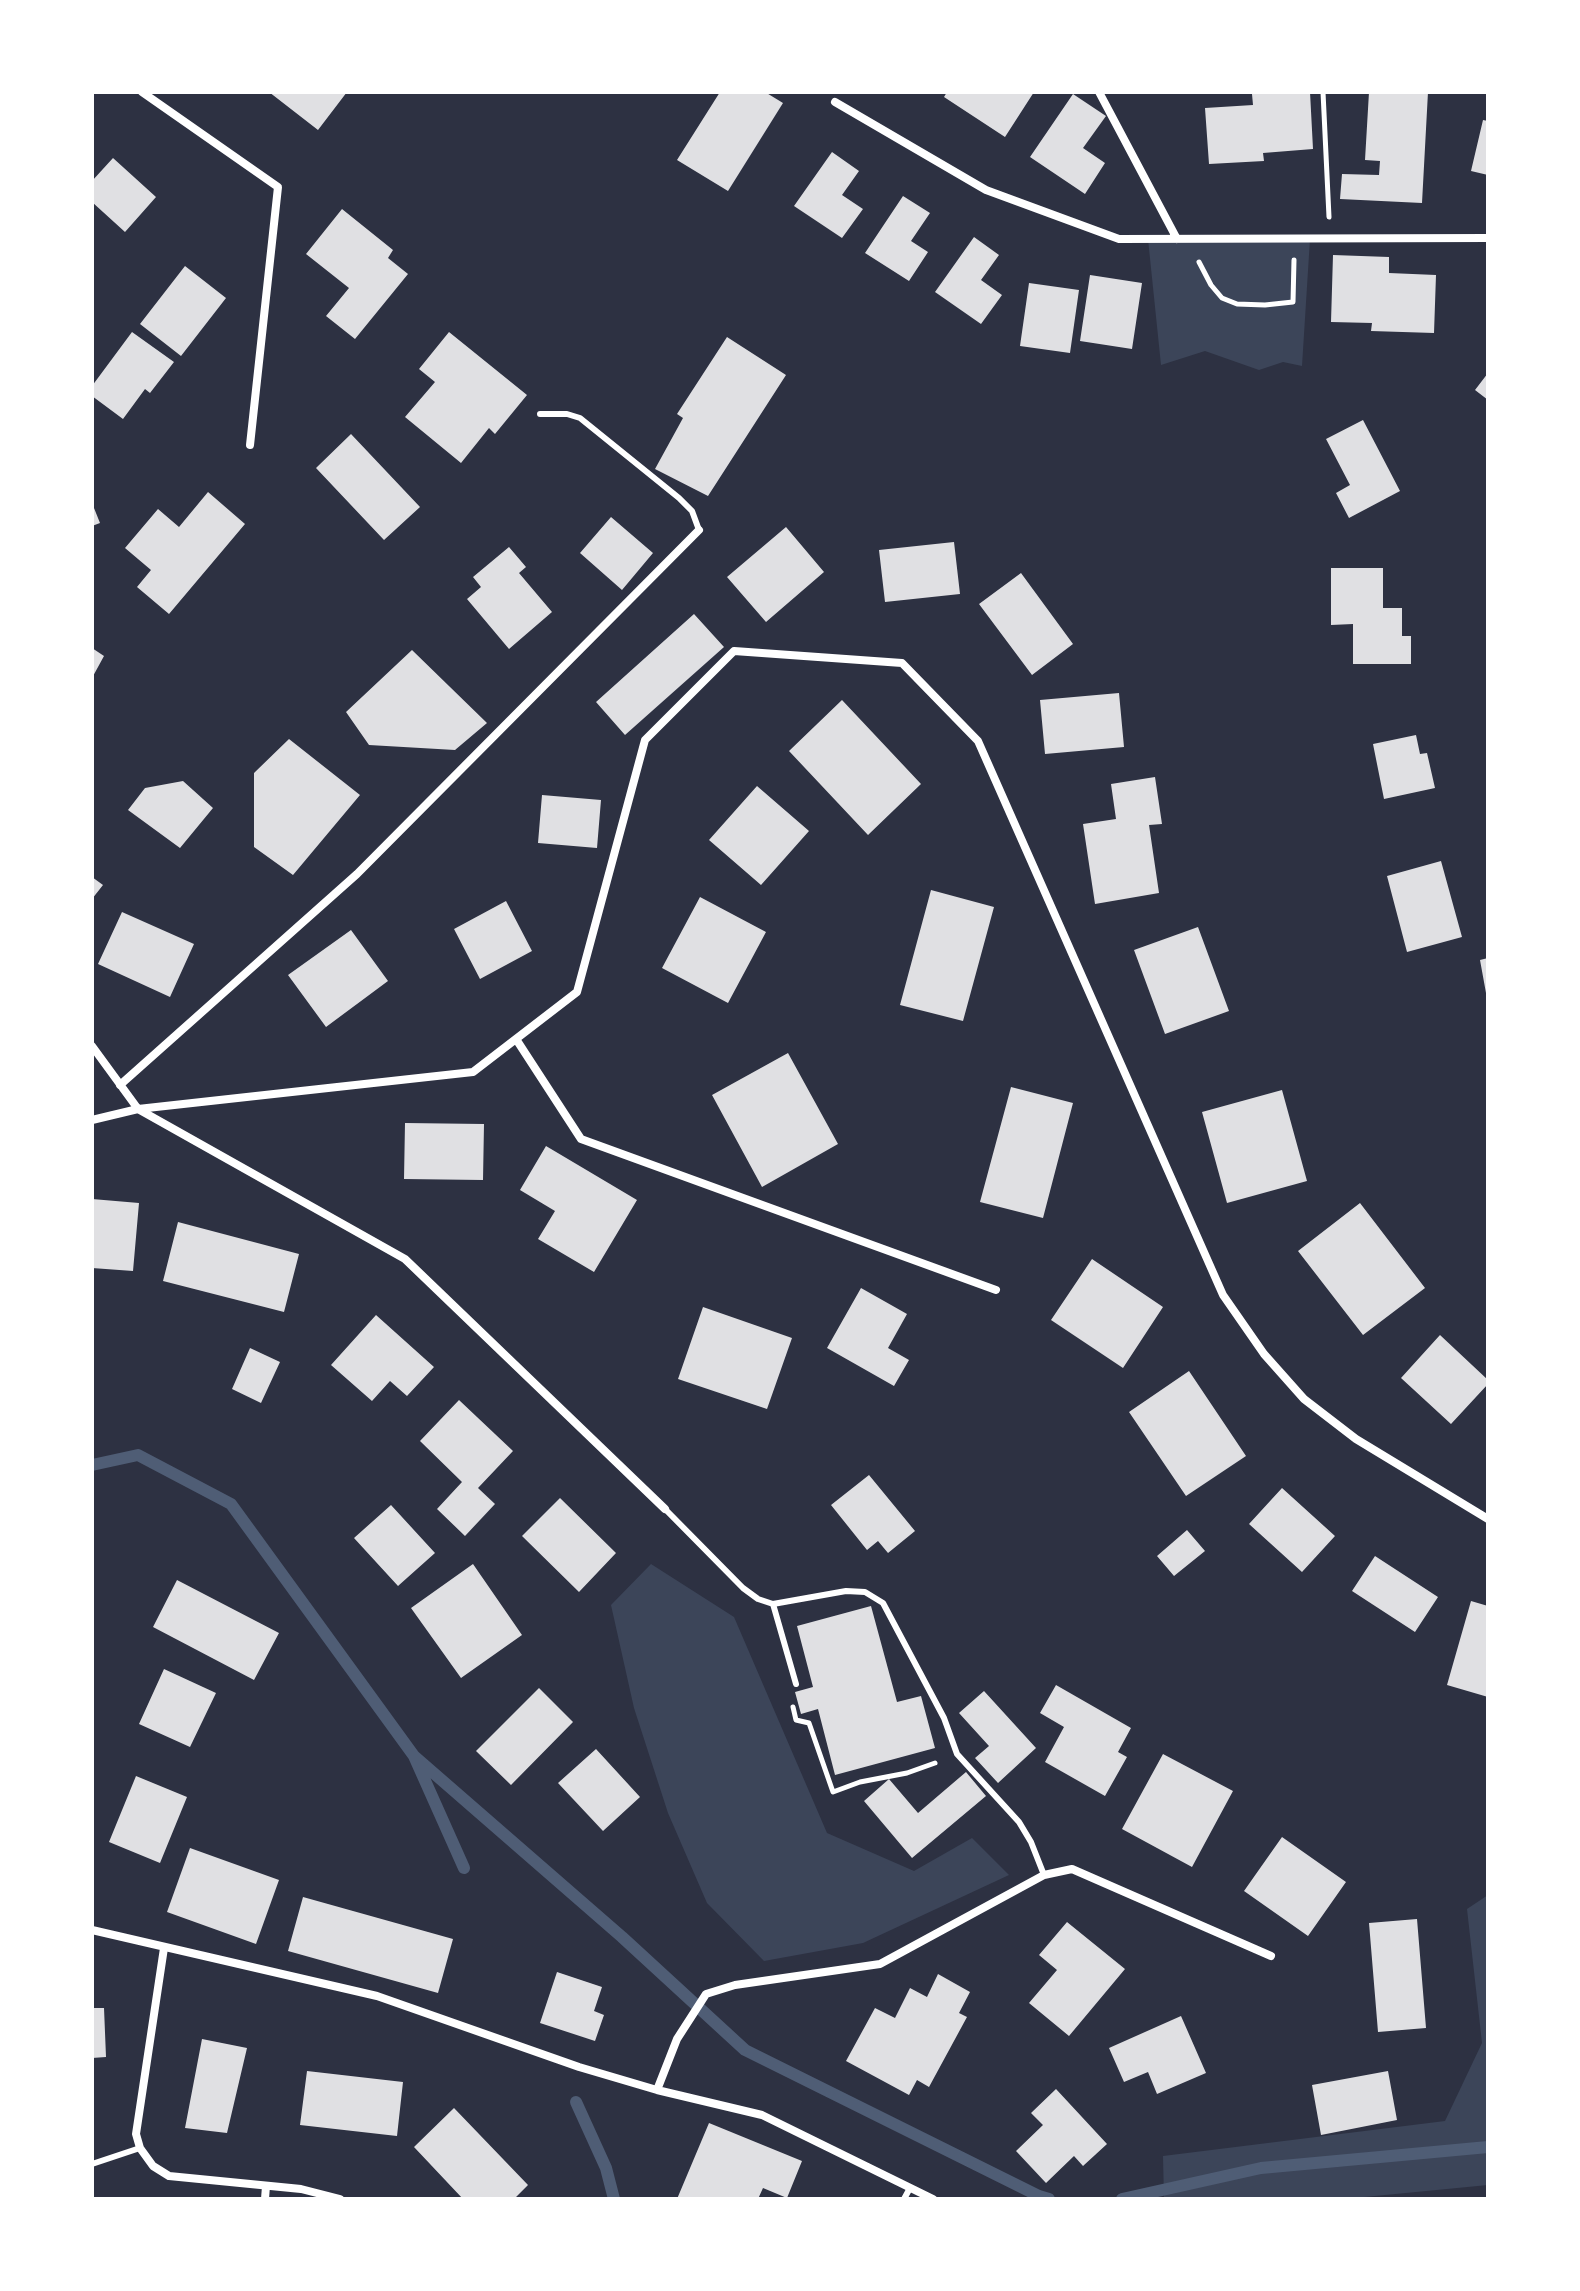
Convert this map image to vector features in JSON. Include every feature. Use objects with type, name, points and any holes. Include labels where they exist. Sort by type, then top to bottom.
[{"type":"street","points":[[142,92],[278,187],[250,445]]},
{"type":"street","points":[[1099,92],[1177,239]]},
{"type":"street","points":[[835,102],[986,190],[1119,239],[1488,238]]},
{"type":"street","points":[[120,1085],[357,874],[699,530]]},
{"type":"street","points":[[92,1120],[138,1109],[473,1072],[577,992],[645,740],[734,651],[902,663],[978,741],[1223,1295],[1264,1354],[1304,1399],[1356,1439],[1488,1519]]},
{"type":"street","points":[[516,1039],[581,1139],[996,1290]]},
{"type":"street","points":[[92,1046],[138,1109],[405,1259],[665,1509]]},
{"type":"street","points":[[657,2090],[677,2039],[706,1994],[735,1985],[880,1964],[1044,1875],[1072,1869],[1271,1956]]},
{"type":"street","points":[[92,1930],[377,1996],[579,2067],[657,2090],[762,2115],[933,2199]]},
{"type":"street","points":[[164,1948],[136,2134],[140,2148],[153,2166],[169,2176],[301,2189],[340,2199]]},
{"type":"street","points":[[265,2199],[266,2186]]},
{"type":"lane","points":[[540,414],[567,414],[580,418],[679,498],[692,511],[699,530]]},
{"type":"lane","points":[[665,1509],[743,1588],[758,1599],[773,1604],[846,1591],[865,1592],[883,1603],[944,1718],[957,1754],[1019,1822],[1044,1875]]},
{"type":"lane","points":[[773,1604],[796,1684]]},
{"type":"lane","points":[[92,2164],[140,2148]]},
{"type":"lane","points":[[904,2199],[910,2188]]},
{"type":"path","points":[[1323,92],[1330,238]]},
{"type":"path","points":[[1194,239],[1199,263],[1222,298],[1237,304],[1265,305],[1293,302],[1295,239]]},
{"type":"path","points":[[796,1684],[789,1695],[796,1720],[809,1723],[833,1792],[860,1782],[907,1773],[957,1754]]},
{"type":"shaded area","points":[[1148,239],[1310,239],[1302,366],[1283,362],[1259,370],[1205,351],[1161,365]]},
{"type":"shaded area","points":[[651,1564],[734,1617],[827,1833],[914,1871],[972,1838],[1009,1875],[863,1943],[764,1961],[707,1903],[668,1813],[634,1708],[611,1605]]},
{"type":"shaded area","points":[[1488,1895],[1488,2185],[1344,2199],[1164,2199],[1163,2156],[1445,2121],[1482,2043],[1467,1909]]},
{"type":"building","points":[[269,92],[347,92],[318,130]]},
{"type":"building","points":[[720,92],[765,92],[783,103],[728,191],[677,160]]},
{"type":"building","points":[[947,92],[1034,92],[1005,137],[944,97]]},
{"type":"building","points":[[1310,92],[1313,149],[1263,153],[1264,161],[1209,164],[1205,108],[1253,105],[1252,94]]},
{"type":"building","points":[[1369,92],[1428,92],[1422,203],[1340,199],[1342,174],[1379,175],[1380,161],[1365,160]]},
{"type":"building","points":[[1073,94],[1106,116],[1083,148],[1105,163],[1085,194],[1030,157]]},
{"type":"building","points":[[1483,120],[1488,121],[1488,175],[1471,171]]},
{"type":"building","points":[[832,152],[859,171],[842,195],[863,209],[842,238],[794,206]]},
{"type":"building","points":[[113,158],[156,197],[125,232],[92,202],[92,181]]},
{"type":"building","points":[[903,196],[930,213],[911,241],[928,252],[909,281],[865,253]]},
{"type":"building","points":[[342,209],[393,250],[388,258],[408,274],[355,339],[326,316],[349,288],[306,254]]},
{"type":"building","points":[[974,237],[999,255],[981,280],[1002,295],[981,324],[935,292]]},
{"type":"building","points":[[1333,255],[1389,257],[1389,273],[1436,275],[1434,333],[1371,331],[1372,323],[1331,322]]},
{"type":"building","points":[[185,266],[226,298],[181,356],[140,324]]},
{"type":"building","points":[[1090,275],[1142,283],[1132,349],[1080,341]]},
{"type":"building","points":[[1029,283],[1079,290],[1070,353],[1020,346]]},
{"type":"building","points":[[132,332],[174,362],[150,393],[145,389],[123,419],[92,396],[92,386]]},
{"type":"building","points":[[449,332],[527,395],[495,434],[489,428],[461,463],[405,417],[435,382],[419,369]]},
{"type":"building","points":[[727,337],[786,375],[708,496],[655,469],[683,418],[677,414]]},
{"type":"building","points":[[1488,373],[1488,400],[1475,390]]},
{"type":"building","points":[[1363,420],[1400,491],[1349,518],[1336,493],[1350,485],[1326,439]]},
{"type":"building","points":[[351,434],[420,507],[384,540],[316,468]]},
{"type":"building","points":[[208,492],[245,524],[169,614],[137,587],[151,570],[125,548],[158,509],[179,527]]},
{"type":"building","points":[[92,503],[100,523],[92,526]]},
{"type":"building","points":[[611,517],[653,553],[622,590],[580,553]]},
{"type":"building","points":[[786,527],[824,572],[766,622],[727,577]]},
{"type":"building","points":[[954,542],[960,594],[885,602],[879,550]]},
{"type":"building","points":[[509,547],[526,567],[519,573],[552,612],[509,649],[467,599],[481,587],[473,577]]},
{"type":"building","points":[[1331,568],[1383,568],[1383,608],[1402,608],[1402,636],[1411,636],[1411,664],[1353,664],[1353,624],[1331,625]]},
{"type":"building","points":[[1021,573],[1073,644],[1032,675],[979,604]]},
{"type":"building","points":[[694,614],[724,647],[625,735],[596,702]]},
{"type":"building","points":[[92,648],[104,656],[92,678]]},
{"type":"building","points":[[412,650],[487,723],[455,750],[369,745],[346,712]]},
{"type":"building","points":[[1119,693],[1124,747],[1045,754],[1040,700]]},
{"type":"building","points":[[842,700],[921,784],[868,835],[789,751]]},
{"type":"building","points":[[1416,735],[1420,754],[1427,753],[1435,788],[1384,799],[1373,744]]},
{"type":"building","points":[[289,739],[360,795],[293,875],[254,847],[254,773]]},
{"type":"building","points":[[1155,777],[1162,824],[1149,825],[1159,893],[1095,904],[1083,824],[1116,819],[1111,784]]},
{"type":"building","points":[[183,781],[213,808],[180,848],[128,810],[145,788]]},
{"type":"building","points":[[757,786],[809,831],[761,885],[709,840]]},
{"type":"building","points":[[542,795],[601,800],[597,848],[538,843]]},
{"type":"building","points":[[1441,861],[1462,937],[1407,952],[1387,876]]},
{"type":"building","points":[[92,877],[103,885],[92,899]]},
{"type":"building","points":[[931,890],[994,907],[963,1021],[900,1005]]},
{"type":"building","points":[[700,897],[766,932],[728,1003],[662,968]]},
{"type":"building","points":[[506,901],[532,951],[480,979],[454,929]]},
{"type":"building","points":[[122,912],[194,944],[170,997],[98,964]]},
{"type":"building","points":[[1198,927],[1229,1011],[1165,1034],[1134,950]]},
{"type":"building","points":[[351,930],[388,981],[326,1027],[288,975]]},
{"type":"building","points":[[1488,958],[1488,993],[1486,993],[1480,960]]},
{"type":"building","points":[[788,1053],[838,1144],[762,1187],[712,1095]]},
{"type":"building","points":[[1011,1087],[1073,1103],[1043,1218],[980,1202]]},
{"type":"building","points":[[1282,1090],[1307,1181],[1227,1203],[1202,1112]]},
{"type":"building","points":[[405,1123],[484,1124],[483,1180],[404,1179]]},
{"type":"building","points":[[546,1146],[637,1200],[594,1272],[538,1239],[555,1211],[520,1190]]},
{"type":"building","points":[[92,1199],[139,1203],[133,1271],[92,1268]]},
{"type":"building","points":[[1360,1203],[1425,1288],[1363,1335],[1298,1251]]},
{"type":"building","points":[[178,1222],[299,1254],[284,1312],[163,1281]]},
{"type":"building","points":[[1092,1259],[1163,1307],[1123,1368],[1051,1320]]},
{"type":"building","points":[[861,1288],[907,1314],[888,1348],[909,1360],[894,1386],[827,1348]]},
{"type":"building","points":[[703,1307],[792,1338],[767,1409],[678,1379]]},
{"type":"building","points":[[376,1315],[434,1367],[407,1396],[390,1381],[372,1401],[331,1365]]},
{"type":"building","points":[[1440,1335],[1488,1380],[1488,1384],[1451,1424],[1401,1378]]},
{"type":"building","points":[[250,1348],[280,1362],[261,1403],[232,1389]]},
{"type":"building","points":[[1189,1371],[1246,1456],[1186,1496],[1129,1412]]},
{"type":"building","points":[[459,1400],[513,1451],[478,1488],[495,1504],[465,1536],[437,1509],[462,1482],[420,1441]]},
{"type":"building","points":[[869,1475],[915,1531],[888,1553],[878,1541],[867,1550],[831,1505]]},
{"type":"building","points":[[1282,1488],[1335,1536],[1302,1572],[1249,1524]]},
{"type":"building","points":[[560,1498],[616,1553],[579,1592],[522,1536]]},
{"type":"building","points":[[391,1505],[435,1553],[398,1586],[354,1538]]},
{"type":"building","points":[[1187,1530],[1205,1551],[1174,1576],[1157,1556]]},
{"type":"building","points":[[1375,1556],[1438,1597],[1415,1632],[1352,1591]]},
{"type":"building","points":[[473,1564],[522,1635],[461,1678],[411,1608]]},
{"type":"building","points":[[177,1580],[279,1633],[254,1680],[153,1627]]},
{"type":"building","points":[[1471,1601],[1488,1606],[1488,1697],[1447,1685]]},
{"type":"building","points":[[871,1606],[897,1702],[921,1696],[935,1748],[835,1775],[818,1709],[801,1714],[795,1692],[813,1687],[797,1626]]},
{"type":"building","points":[[164,1669],[216,1693],[190,1747],[139,1724]]},
{"type":"building","points":[[1056,1685],[1131,1728],[1118,1752],[1127,1757],[1105,1796],[1045,1762],[1064,1727],[1040,1713]]},
{"type":"building","points":[[539,1688],[573,1722],[511,1785],[476,1751]]},
{"type":"building","points":[[984,1691],[1036,1748],[998,1783],[975,1758],[989,1746],[959,1713]]},
{"type":"building","points":[[596,1749],[640,1797],[603,1831],[558,1783]]},
{"type":"building","points":[[1163,1754],[1233,1791],[1192,1867],[1122,1829]]},
{"type":"building","points":[[966,1772],[986,1796],[912,1858],[864,1801],[889,1779],[918,1813]]},
{"type":"building","points":[[136,1776],[187,1797],[160,1863],[109,1842]]},
{"type":"building","points":[[1282,1837],[1346,1882],[1308,1936],[1244,1891]]},
{"type":"building","points":[[190,1848],[279,1880],[256,1944],[167,1912]]},
{"type":"building","points":[[303,1897],[453,1939],[438,1993],[288,1951]]},
{"type":"building","points":[[1417,1919],[1426,2028],[1378,2032],[1369,1923]]},
{"type":"building","points":[[1067,1922],[1125,1969],[1069,2036],[1029,2003],[1057,1970],[1039,1955]]},
{"type":"building","points":[[557,1972],[602,1987],[594,2011],[604,2015],[595,2041],[540,2023]]},
{"type":"building","points":[[938,1974],[970,1992],[959,2013],[967,2017],[929,2087],[917,2080],[909,2095],[846,2061],[875,2008],[895,2018],[910,1988],[927,1997]]},
{"type":"building","points":[[92,2008],[104,2008],[106,2057],[92,2058]]},
{"type":"building","points":[[1181,2016],[1206,2073],[1157,2094],[1148,2072],[1124,2082],[1109,2048]]},
{"type":"building","points":[[202,2039],[247,2048],[227,2133],[185,2128]]},
{"type":"building","points":[[307,2071],[403,2082],[397,2136],[300,2125]]},
{"type":"building","points":[[1388,2071],[1397,2120],[1321,2135],[1312,2085]]},
{"type":"building","points":[[1056,2089],[1107,2144],[1083,2166],[1074,2156],[1046,2183],[1016,2151],[1043,2125],[1031,2113]]},
{"type":"building","points":[[454,2108],[528,2185],[514,2199],[463,2199],[414,2147]]},
{"type":"building","points":[[709,2123],[802,2161],[787,2198],[763,2188],[758,2199],[677,2199]]},
{"type":"waterway","points":[[92,1465],[138,1455],[231,1504],[414,1756],[464,1868]]},
{"type":"waterway","points":[[414,1756],[622,1937],[745,2050],[1049,2199]]},
{"type":"waterway","points":[[576,2102],[606,2168],[614,2199]]},
{"type":"waterway","points":[[1122,2199],[1261,2168],[1488,2147]]}]
